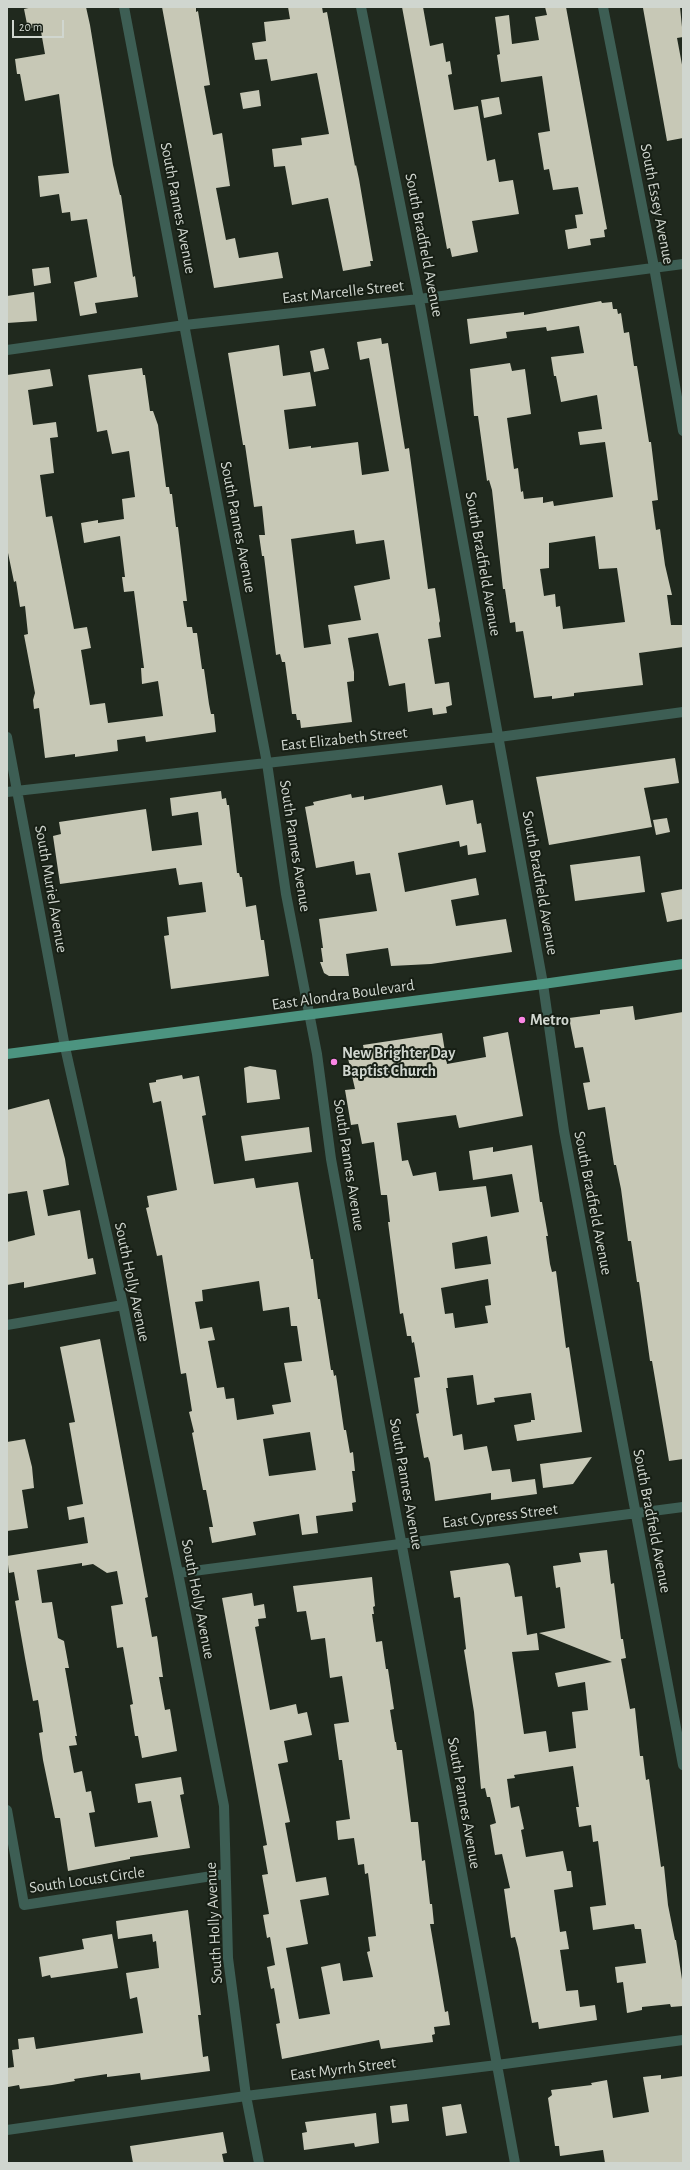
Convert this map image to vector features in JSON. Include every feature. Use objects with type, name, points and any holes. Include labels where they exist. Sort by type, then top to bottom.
[{"type":"main road","name":"East Alondra Boulevard","points":[[7,1054],[543,984],[683,964]]},
{"type":"street","name":"South Pannes Avenue","points":[[124,7],[267,763],[286,894],[310,1015],[331,1159],[515,2163]]},
{"type":"street","name":"South Bradfield Avenue","points":[[361,7],[419,299],[543,984],[564,1131],[683,1766]]},
{"type":"street","name":"South Essey Avenue","points":[[603,7],[654,268],[683,431]]},
{"type":"street","name":"East Marcelle Street","points":[[7,350],[185,325],[419,299],[683,264]]},
{"type":"street","name":"East Elizabeth Street","points":[[7,792],[499,737],[683,712]]},
{"type":"street","name":"South Muriel Avenue","points":[[7,737],[65,1047]]},
{"type":"street","name":"South Holly Avenue","points":[[65,1047],[123,1305],[224,1806],[228,1958],[246,2096],[259,2163]]},
{"type":"street","points":[[7,1325],[123,1305]]},
{"type":"street","name":"East Cypress Street","points":[[178,1573],[683,1506]]},
{"type":"street","name":"South Locust Circle","points":[[7,1810],[24,1905],[225,1874]]},
{"type":"street","name":"East Myrrh Street","points":[[7,2130],[246,2096],[683,2040]]},
{"type":"building","points":[[33,7],[86,7],[90,25],[113,165],[121,195],[133,277],[135,276],[138,297],[95,303],[97,313],[80,316],[74,282],[97,277],[87,219],[71,221],[70,212],[62,213],[59,194],[40,197],[38,176],[69,173],[59,94],[25,101],[20,74],[17,74],[15,59],[45,54],[40,26],[28,29],[24,9]]},
{"type":"building","points":[[162,7],[196,7],[196,12],[198,11],[210,85],[204,86],[213,135],[222,133],[230,186],[216,188],[226,240],[235,238],[239,258],[278,252],[283,278],[214,288]]},
{"type":"building","points":[[288,7],[322,7],[323,13],[327,12],[355,166],[356,165],[359,179],[373,261],[370,261],[371,266],[343,271],[328,198],[292,205],[285,166],[274,167],[272,149],[302,145],[301,138],[329,134],[317,73],[271,81],[267,59],[255,60],[252,43],[266,41],[264,22],[290,19]]},
{"type":"building","points":[[402,7],[423,7],[430,46],[443,43],[446,62],[450,61],[452,74],[448,75],[454,110],[478,106],[487,161],[495,159],[499,182],[513,180],[519,214],[472,221],[478,252],[452,257],[450,248],[447,249]]},
{"type":"building","points":[[545,7],[566,7],[607,229],[604,230],[605,237],[590,239],[591,245],[568,249],[565,230],[577,228],[575,215],[583,214],[578,187],[553,190],[549,169],[544,170],[538,133],[550,131],[542,76],[501,82],[497,55],[500,54],[495,17],[509,15],[512,44],[539,40],[535,17],[547,15]]},
{"type":"building","points":[[680,7],[683,37],[677,38],[683,70],[683,138],[667,141],[643,8]]},
{"type":"building","points":[[259,90],[261,106],[243,109],[240,93]]},
{"type":"building","points":[[499,97],[502,114],[484,118],[481,100]]},
{"type":"building","points":[[49,267],[51,283],[34,286],[32,269]]},
{"type":"building","points":[[34,292],[37,321],[7,323],[7,296]]},
{"type":"building","points":[[601,301],[602,303],[612,302],[613,309],[617,309],[618,314],[621,313],[624,333],[629,332],[634,366],[637,366],[649,442],[651,442],[658,500],[652,501],[656,530],[660,529],[665,565],[672,595],[667,595],[671,625],[683,625],[683,647],[639,653],[643,685],[574,693],[574,696],[552,699],[552,696],[534,698],[523,631],[516,632],[515,622],[510,623],[505,589],[503,589],[492,490],[489,480],[487,481],[478,416],[474,416],[470,369],[510,363],[512,371],[525,369],[531,414],[507,418],[514,469],[518,468],[521,492],[523,491],[524,499],[543,497],[543,503],[553,501],[554,506],[613,497],[605,442],[580,445],[578,432],[602,429],[597,395],[561,402],[556,376],[554,376],[551,357],[584,353],[579,326],[547,331],[546,327],[506,332],[507,338],[470,344],[467,319],[524,312],[524,315]],"holes":[[[595,536],[599,569],[617,568],[625,622],[563,629],[560,606],[556,607],[555,594],[544,596],[540,569],[549,568],[549,543]]]},
{"type":"building","points":[[381,338],[382,344],[388,343],[405,449],[409,448],[428,589],[435,588],[440,621],[441,637],[428,639],[435,684],[449,682],[452,705],[446,707],[447,713],[433,715],[432,708],[408,712],[405,683],[389,686],[378,633],[348,638],[354,672],[354,681],[347,682],[352,722],[301,728],[300,720],[297,720],[296,714],[292,714],[285,662],[282,662],[280,654],[276,655],[264,556],[262,556],[259,535],[265,535],[262,506],[254,507],[245,445],[243,445],[228,353],[279,345],[283,376],[310,372],[316,406],[284,410],[289,449],[311,446],[311,448],[358,442],[362,475],[389,471],[369,358],[360,360],[357,342]],"holes":[[[354,530],[356,544],[384,540],[390,579],[354,586],[361,620],[328,625],[331,644],[304,648],[291,539]]]},
{"type":"building","points":[[324,348],[329,369],[314,372],[310,351]]},
{"type":"building","points":[[142,368],[143,375],[145,375],[150,411],[153,411],[158,425],[166,487],[169,487],[170,494],[172,494],[176,527],[178,527],[187,601],[183,601],[187,627],[192,627],[193,633],[197,633],[202,669],[204,669],[211,714],[214,714],[216,732],[146,742],[145,736],[117,740],[118,751],[75,757],[75,754],[45,758],[39,708],[34,709],[33,700],[35,693],[24,635],[28,634],[25,606],[20,607],[16,581],[14,582],[7,548],[7,375],[50,369],[53,386],[28,390],[33,425],[56,422],[58,437],[50,438],[54,473],[40,475],[46,517],[52,516],[74,629],[87,627],[91,648],[81,650],[90,705],[105,703],[108,723],[163,716],[158,681],[142,684],[141,668],[144,668],[134,591],[124,592],[122,577],[125,577],[120,536],[84,543],[81,523],[98,520],[98,523],[124,519],[122,499],[135,497],[129,451],[112,454],[107,430],[97,432],[88,375]]},
{"type":"building","points":[[675,758],[679,783],[644,788],[652,827],[549,845],[536,777]]},
{"type":"building","points":[[442,785],[446,805],[473,800],[477,824],[481,823],[486,852],[468,855],[467,845],[460,847],[459,841],[398,853],[405,892],[476,878],[479,895],[451,900],[456,926],[506,919],[512,952],[431,964],[391,966],[388,948],[346,954],[349,976],[329,976],[324,973],[320,962],[323,962],[321,948],[323,948],[319,919],[377,911],[370,873],[356,875],[354,861],[316,868],[305,807],[314,805],[313,802],[351,794],[352,798],[364,796],[364,800]]},
{"type":"building","points":[[221,791],[222,799],[226,798],[227,805],[229,805],[237,873],[239,873],[240,877],[242,877],[246,907],[256,905],[261,940],[264,940],[269,976],[171,989],[164,936],[169,935],[167,917],[206,912],[202,882],[179,885],[176,868],[60,884],[53,836],[61,834],[59,822],[146,809],[152,851],[202,845],[198,812],[172,816],[170,798]]},
{"type":"building","points":[[667,818],[670,832],[656,835],[653,820]]},
{"type":"building","points":[[640,856],[645,892],[575,901],[570,865]]},
{"type":"building","points":[[683,889],[683,919],[667,922],[661,893]]},
{"type":"building","points":[[633,1006],[635,1020],[683,1012],[683,1459],[669,1461],[652,1361],[650,1361],[639,1282],[637,1282],[631,1241],[628,1241],[621,1189],[616,1165],[614,1165],[605,1107],[588,1110],[583,1083],[590,1082],[583,1047],[575,1048],[569,1018],[600,1014],[600,1010]]},
{"type":"building","points":[[508,1032],[523,1116],[459,1128],[456,1115],[397,1123],[402,1161],[408,1160],[413,1176],[436,1172],[439,1191],[486,1186],[491,1217],[519,1212],[512,1174],[473,1180],[469,1151],[493,1147],[493,1152],[532,1145],[540,1202],[542,1202],[548,1236],[546,1236],[550,1264],[552,1272],[556,1271],[566,1348],[569,1347],[582,1432],[517,1441],[514,1425],[535,1420],[531,1393],[494,1398],[495,1402],[477,1405],[473,1375],[447,1378],[448,1388],[446,1388],[453,1436],[462,1434],[464,1450],[487,1446],[492,1471],[510,1469],[512,1482],[535,1479],[537,1494],[491,1500],[491,1493],[435,1501],[430,1463],[428,1457],[424,1458],[416,1414],[419,1413],[414,1378],[420,1377],[414,1342],[412,1343],[411,1336],[407,1336],[403,1313],[400,1314],[388,1222],[390,1222],[387,1195],[381,1195],[374,1142],[362,1144],[358,1124],[351,1125],[345,1090],[355,1089],[347,1054],[364,1050],[363,1045],[442,1033],[447,1064],[486,1057],[483,1037]],"holes":[[[487,1236],[491,1264],[455,1269],[452,1243]],[[488,1279],[491,1305],[485,1306],[488,1323],[455,1328],[453,1313],[445,1314],[441,1288]]]},
{"type":"building","points":[[250,1066],[276,1070],[280,1099],[247,1103],[244,1068]]},
{"type":"building","points":[[182,1075],[183,1079],[199,1076],[206,1115],[202,1116],[214,1184],[254,1178],[256,1188],[298,1182],[311,1259],[313,1259],[318,1299],[320,1299],[331,1370],[333,1370],[334,1376],[336,1375],[344,1430],[346,1430],[350,1453],[353,1452],[355,1471],[352,1471],[356,1502],[352,1503],[353,1511],[316,1516],[318,1533],[302,1535],[299,1514],[253,1522],[256,1535],[212,1543],[209,1527],[213,1527],[206,1490],[203,1490],[192,1433],[194,1432],[189,1412],[192,1411],[186,1373],[181,1374],[162,1255],[157,1256],[146,1208],[149,1207],[147,1196],[177,1190],[161,1101],[153,1103],[149,1083],[156,1082],[156,1080]],"holes":[[[259,1281],[263,1311],[289,1307],[291,1326],[297,1326],[302,1361],[284,1363],[291,1402],[272,1405],[274,1414],[237,1420],[234,1398],[226,1399],[224,1387],[217,1388],[208,1341],[215,1340],[212,1327],[200,1329],[195,1302],[203,1301],[202,1290]],[[310,1432],[316,1470],[269,1476],[263,1439]]]},
{"type":"building","points":[[49,1099],[65,1159],[69,1185],[43,1190],[48,1216],[80,1210],[88,1259],[93,1258],[96,1274],[24,1288],[24,1282],[7,1285],[7,1242],[35,1235],[27,1191],[7,1194],[7,1110]]},
{"type":"building","points":[[309,1127],[312,1152],[245,1161],[241,1136]]},
{"type":"building","points":[[100,1339],[148,1597],[145,1598],[152,1637],[157,1636],[163,1677],[159,1677],[165,1710],[170,1709],[177,1751],[142,1758],[138,1736],[135,1736],[130,1705],[133,1704],[123,1647],[117,1648],[111,1606],[123,1604],[117,1571],[107,1573],[93,1564],[82,1566],[82,1563],[37,1570],[42,1603],[52,1602],[58,1638],[64,1641],[69,1668],[65,1668],[77,1736],[75,1736],[77,1745],[69,1746],[74,1773],[82,1771],[86,1792],[91,1791],[95,1812],[89,1813],[95,1847],[158,1837],[151,1801],[138,1803],[135,1784],[181,1777],[184,1794],[180,1795],[190,1848],[130,1857],[130,1859],[68,1871],[60,1818],[55,1818],[43,1760],[39,1733],[43,1732],[38,1700],[33,1701],[25,1658],[15,1601],[19,1600],[14,1572],[9,1573],[7,1556],[88,1543],[84,1517],[69,1520],[67,1507],[83,1504],[69,1423],[75,1422],[60,1347]]},
{"type":"building","points":[[25,1439],[32,1467],[34,1488],[22,1490],[28,1528],[7,1531],[7,1442]]},
{"type":"building","points":[[592,1457],[573,1484],[543,1488],[540,1464]]},
{"type":"building","points":[[607,1550],[611,1584],[614,1583],[621,1639],[623,1639],[626,1658],[621,1659],[630,1709],[635,1708],[640,1756],[643,1756],[646,1780],[649,1779],[661,1867],[664,1866],[668,1905],[676,1940],[683,1986],[683,2006],[671,2007],[670,2004],[642,2007],[642,2010],[627,2013],[623,1982],[617,1983],[615,1967],[646,1963],[641,1929],[635,1929],[634,1924],[593,1930],[590,1907],[606,1905],[598,1841],[593,1842],[591,1825],[579,1827],[576,1807],[579,1807],[573,1766],[514,1775],[515,1778],[507,1779],[511,1808],[519,1806],[524,1829],[521,1830],[526,1857],[563,1851],[567,1871],[571,1871],[573,1887],[554,1890],[560,1932],[566,1931],[569,1949],[560,1950],[566,1991],[578,1990],[580,2007],[595,2005],[597,2020],[539,2029],[538,2022],[532,2023],[518,1948],[515,1937],[511,1938],[504,1889],[510,1888],[502,1854],[495,1855],[490,1825],[496,1823],[490,1797],[487,1797],[485,1788],[481,1789],[474,1712],[464,1650],[466,1649],[460,1597],[454,1598],[450,1571],[508,1563],[510,1566],[515,1597],[522,1596],[527,1635],[537,1633],[539,1650],[512,1652],[524,1734],[546,1731],[549,1752],[576,1748],[572,1712],[588,1710],[585,1682],[558,1687],[555,1673],[612,1662],[539,1633],[565,1628],[560,1587],[556,1588],[553,1566],[581,1562],[579,1553]]},
{"type":"building","points":[[372,1577],[375,1606],[373,1607],[374,1614],[372,1614],[376,1642],[382,1641],[386,1669],[388,1669],[394,1709],[390,1710],[397,1750],[402,1750],[411,1822],[418,1822],[422,1861],[425,1860],[430,1904],[432,1904],[434,1924],[430,1924],[445,2012],[448,2011],[450,2025],[434,2027],[435,2034],[432,2035],[433,2042],[381,2049],[379,2040],[282,2059],[276,2024],[280,2023],[274,1988],[271,1989],[267,1967],[275,1965],[270,1937],[267,1938],[263,1915],[269,1914],[262,1875],[268,1874],[263,1846],[267,1845],[222,1598],[252,1593],[254,1606],[264,1604],[266,1618],[258,1619],[259,1626],[255,1627],[270,1710],[296,1704],[298,1714],[307,1712],[312,1735],[284,1741],[288,1762],[278,1764],[290,1822],[285,1823],[296,1882],[326,1877],[329,1895],[300,1900],[308,1944],[286,1948],[299,2019],[330,2014],[321,1967],[340,1963],[343,1981],[373,1977],[367,1952],[370,1951],[368,1937],[376,1936],[368,1873],[365,1874],[364,1864],[358,1865],[354,1838],[338,1840],[336,1821],[350,1819],[342,1760],[339,1760],[334,1724],[349,1722],[342,1676],[330,1678],[325,1638],[311,1640],[306,1611],[297,1612],[293,1586]]},
{"type":"building","points":[[188,1910],[201,2015],[198,2015],[203,2057],[208,2056],[210,2071],[141,2080],[140,2073],[107,2077],[107,2074],[74,2079],[75,2081],[52,2085],[20,2089],[19,2085],[8,2087],[7,2068],[14,2067],[12,2050],[19,2049],[18,2039],[34,2037],[36,2049],[143,2033],[137,1997],[130,1999],[126,1973],[159,1968],[156,1941],[153,1942],[152,1934],[118,1939],[116,1921]]},
{"type":"building","points":[[112,1934],[118,1968],[51,1978],[50,1975],[42,1977],[39,1957],[84,1949],[82,1939]]},
{"type":"building","points":[[661,2075],[661,2079],[683,2076],[683,2163],[605,2163],[603,2150],[560,2156],[559,2146],[555,2146],[548,2098],[552,2095],[551,2090],[592,2085],[591,2083],[607,2080],[613,2118],[649,2112],[643,2077]]},
{"type":"building","points":[[407,2104],[409,2121],[392,2123],[390,2106]]},
{"type":"building","points":[[461,2104],[467,2133],[446,2136],[442,2107]]},
{"type":"building","points":[[376,2113],[379,2143],[355,2147],[354,2143],[304,2150],[302,2133],[307,2132],[305,2122]]},
{"type":"building","points":[[223,2132],[227,2153],[222,2154],[224,2163],[133,2163],[130,2146]]},
{"type":"place","name":"Metro","points":[[522,1020]]},
{"type":"place","name":"New Brighter Day Baptist Church","points":[[334,1062]]}]
